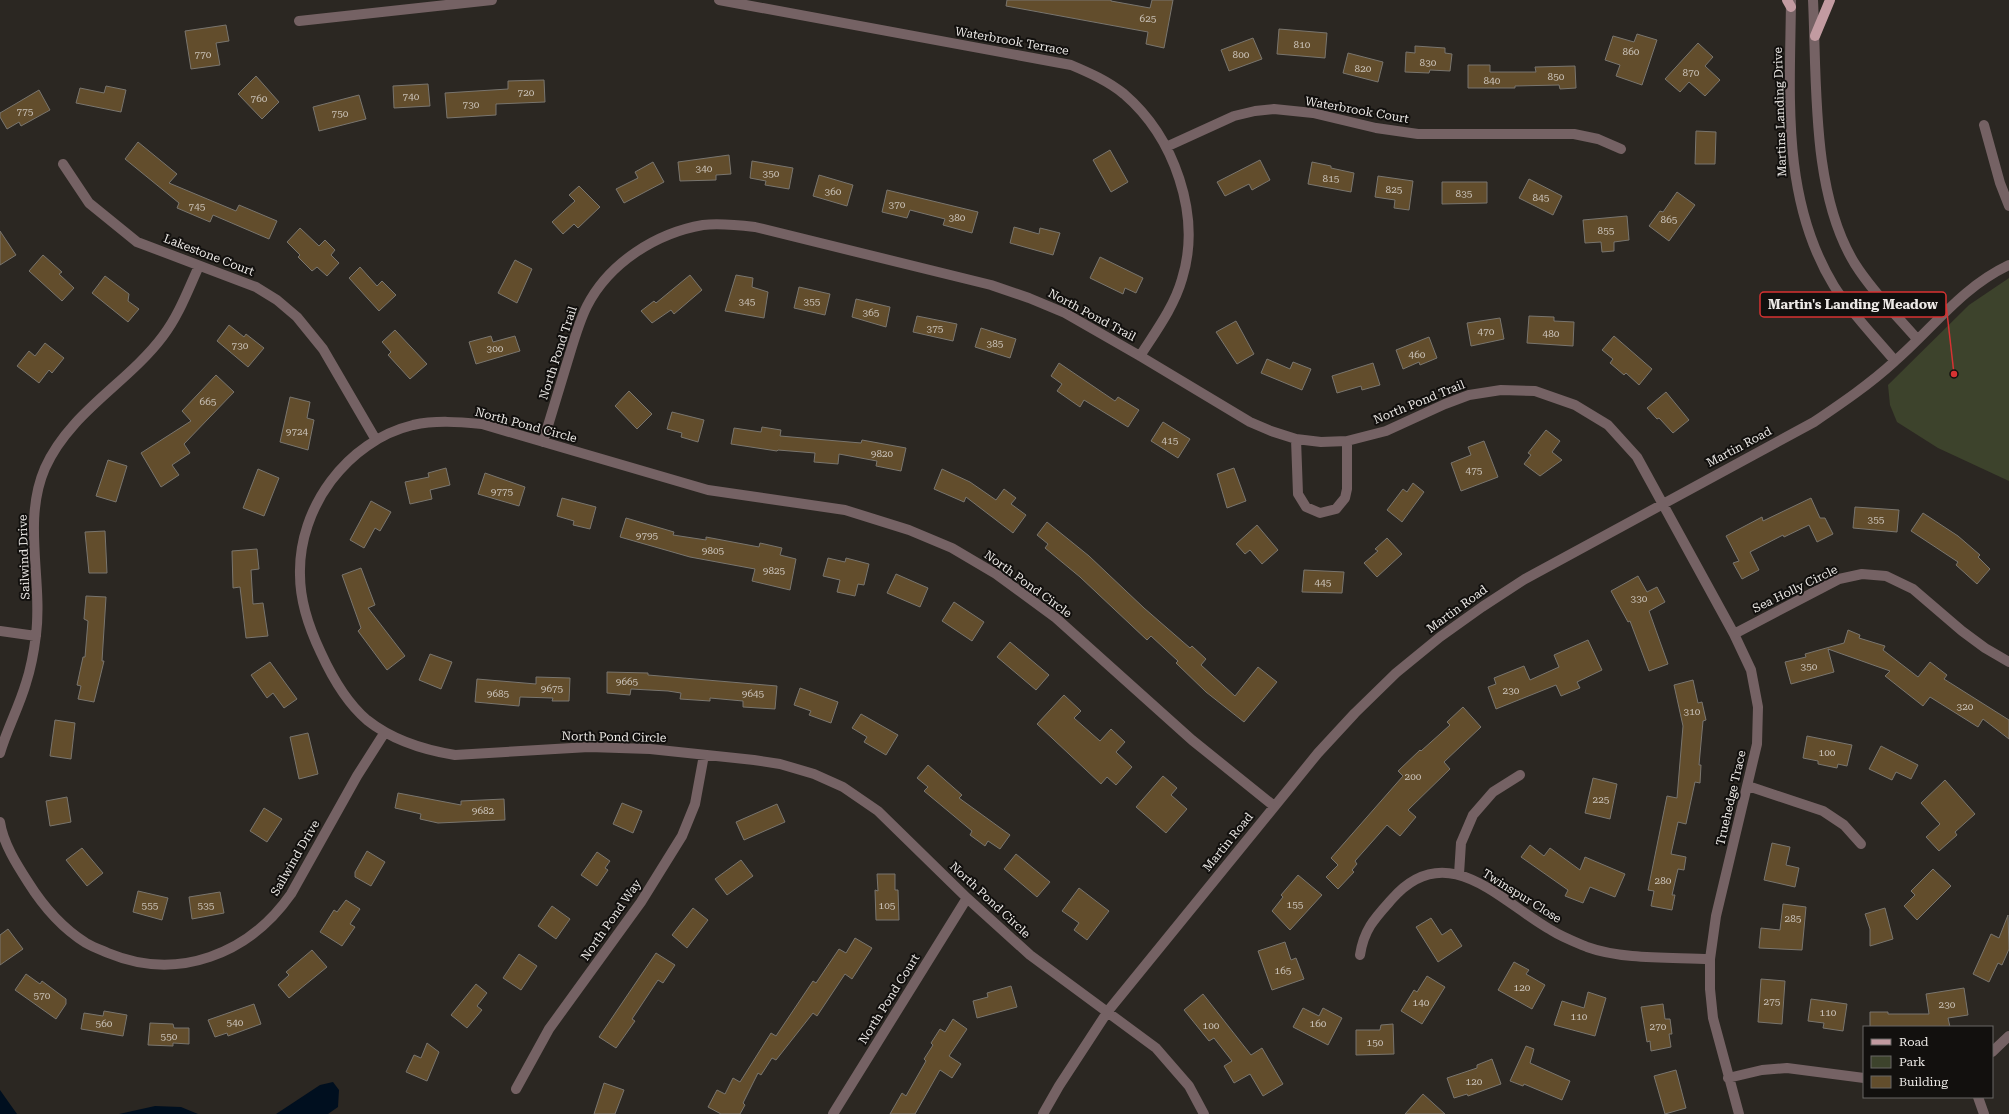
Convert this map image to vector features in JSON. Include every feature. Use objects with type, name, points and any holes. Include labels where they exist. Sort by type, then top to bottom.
[{"type":"main road","points":[[1815,36],[1830,0]]},
{"type":"street","points":[[298,21],[492,0]]},
{"type":"street","name":"Waterbrook Terrace","points":[[719,0],[1071,65],[1100,78],[1124,95],[1148,120],[1166,147],[1177,172],[1185,203],[1188,229],[1187,254],[1183,278],[1174,301],[1140,356]]},
{"type":"street","points":[[1813,0],[1820,135],[1827,195],[1839,230],[1855,264],[1917,339]]},
{"type":"street","name":"Martins Landing Drive","points":[[1790,2],[1792,150],[1796,186],[1803,216],[1816,252],[1834,286],[1848,306],[1896,361]]},
{"type":"street","name":"Waterbrook Court","points":[[1166,147],[1234,116],[1255,111],[1274,109],[1313,113],[1376,128],[1418,134],[1574,134],[1598,139],[1621,149]]},
{"type":"street","points":[[1984,125],[2000,183],[2009,206]]},
{"type":"street","name":"Lakestone Court","points":[[63,164],[89,203],[138,242],[256,287],[277,300],[297,317],[323,350],[376,440]]},
{"type":"street","name":"North Pond Trail","points":[[543,442],[578,326],[587,306],[599,287],[620,264],[643,247],[674,233],[703,225],[729,224],[755,227],[991,284],[1029,298],[1064,313],[1140,356],[1250,422],[1296,439],[1321,442],[1347,441],[1386,431],[1445,404],[1470,395],[1501,390],[1535,391],[1575,405],[1608,425],[1637,457],[1663,504]]},
{"type":"street","name":"Martin Road","points":[[1043,1114],[1059,1086],[1108,1011],[1318,753],[1354,713],[1396,673],[1440,637],[1525,579],[1814,422],[1856,393],[1896,361],[1971,288],[2009,265]]},
{"type":"street","name":"Sailwind Drive","points":[[0,754],[4,737],[26,683],[36,636],[38,598],[34,517],[37,492],[45,468],[57,446],[72,426],[149,352],[163,336],[178,312],[199,266]]},
{"type":"street","name":"North Pond Circle","points":[[1108,1011],[1030,955],[967,898],[878,811],[843,787],[814,774],[780,764],[754,760],[650,749],[589,747],[455,755],[438,753],[410,744],[384,732],[366,720],[353,707],[328,669],[316,643],[306,613],[300,575],[304,534],[318,498],[344,465],[376,440],[413,426],[451,421],[482,424],[708,490],[845,510],[909,530],[952,548],[996,574],[1056,618],[1192,740],[1274,806]]},
{"type":"street","points":[[1296,439],[1298,494],[1306,506],[1320,513],[1336,509],[1345,498],[1347,489],[1347,441]]},
{"type":"street","name":"Truehedge Trace","points":[[1663,504],[1734,634],[1751,670],[1758,707],[1757,744],[1716,916],[1710,959],[1710,989],[1713,1018],[1728,1078],[1739,1114]]},
{"type":"street","name":"Sea Holly Circle","points":[[1734,634],[1839,579],[1862,574],[1886,576],[1913,589],[1962,631],[1985,648],[2009,662]]},
{"type":"street","points":[[0,630],[36,636]]},
{"type":"street","name":"Sailwind Drive","points":[[0,822],[16,864],[38,898],[53,917],[86,943],[125,960],[161,965],[197,961],[233,948],[263,927],[279,911],[291,894],[384,732]]},
{"type":"street","name":"North Pond Way","points":[[516,1089],[549,1029],[641,902],[682,836],[695,804],[704,755]]},
{"type":"street","points":[[1459,874],[1461,843],[1473,815],[1493,792],[1520,776]]},
{"type":"street","points":[[1748,786],[1824,811],[1844,825],[1861,844]]},
{"type":"street","name":"Twinspur Close","points":[[1360,955],[1362,940],[1369,925],[1401,889],[1413,881],[1444,873],[1459,874],[1481,882],[1551,930],[1588,947],[1627,955],[1710,959]]},
{"type":"street","name":"North Pond Court","points":[[833,1114],[967,898]]},
{"type":"street","points":[[1108,1011],[1156,1048],[1189,1086],[1204,1114]]},
{"type":"street","points":[[1993,1051],[2009,1036]]},
{"type":"street","points":[[1728,1078],[1762,1070],[1787,1068],[1863,1078]]},
{"type":"street","points":[[1978,1098],[1984,1114]]},
{"type":"green space","points":[[2009,278],[2009,481],[1938,448],[1897,422],[1890,405],[1888,385],[1969,305]]},
{"type":"water","points":[[333,1082],[339,1090],[338,1107],[328,1114],[276,1114],[320,1085]]},
{"type":"water","points":[[0,1090],[17,1114],[0,1114]]},
{"type":"water","points":[[155,1106],[181,1107],[198,1114],[119,1114]]},
{"type":"building","points":[[1007,0],[1111,0],[1150,8],[1152,0],[1173,0],[1164,48],[1146,44],[1148,32],[1006,6]]},
{"type":"building","points":[[226,25],[229,41],[216,43],[220,65],[191,69],[185,31]]},
{"type":"building","points":[[1279,29],[1327,33],[1325,58],[1277,54]]},
{"type":"building","points":[[1637,34],[1657,40],[1642,85],[1616,76],[1620,65],[1605,60],[1613,36],[1634,42]]},
{"type":"building","points":[[1253,38],[1262,59],[1229,71],[1221,50]]},
{"type":"building","points":[[1698,43],[1713,57],[1705,66],[1720,80],[1705,96],[1689,82],[1680,92],[1665,79]]},
{"type":"building","points":[[1415,46],[1445,48],[1445,53],[1452,54],[1450,71],[1430,70],[1429,73],[1405,72],[1406,52],[1415,53]]},
{"type":"building","points":[[1348,53],[1383,62],[1378,82],[1343,73]]},
{"type":"building","points":[[1468,65],[1490,65],[1490,72],[1536,72],[1535,67],[1575,66],[1576,88],[1560,89],[1559,85],[1515,86],[1515,88],[1468,88]]},
{"type":"building","points":[[256,76],[279,102],[262,119],[238,94]]},
{"type":"building","points":[[544,80],[545,102],[496,104],[496,115],[447,118],[445,93],[508,89],[508,81]]},
{"type":"building","points":[[428,84],[430,106],[394,108],[393,86]]},
{"type":"building","points":[[106,86],[126,90],[121,112],[76,103],[80,88],[104,93]]},
{"type":"building","points":[[39,90],[50,110],[21,126],[19,122],[7,129],[0,117],[0,113]]},
{"type":"building","points":[[359,95],[366,119],[319,131],[313,107]]},
{"type":"building","points":[[1696,131],[1716,132],[1715,164],[1695,164]]},
{"type":"building","points":[[138,142],[177,174],[169,183],[236,211],[239,205],[277,221],[269,239],[213,215],[210,222],[177,208],[179,203],[125,159]]},
{"type":"building","points":[[1110,150],[1128,182],[1111,192],[1093,160]]},
{"type":"building","points":[[729,155],[731,174],[716,175],[716,180],[680,181],[678,162]]},
{"type":"building","points":[[1260,160],[1270,180],[1252,190],[1249,184],[1225,196],[1217,182]]},
{"type":"building","points":[[752,161],[793,168],[789,189],[765,185],[766,181],[750,178]]},
{"type":"building","points":[[653,162],[664,182],[624,203],[616,189],[638,178],[635,172]]},
{"type":"building","points":[[1312,162],[1354,173],[1351,192],[1308,184]]},
{"type":"building","points":[[819,175],[853,185],[847,206],[813,196]]},
{"type":"building","points":[[1378,176],[1413,181],[1409,210],[1394,208],[1395,200],[1375,197]]},
{"type":"building","points":[[1529,179],[1562,196],[1553,215],[1519,198]]},
{"type":"building","points":[[1442,182],[1487,182],[1487,203],[1442,204]]},
{"type":"building","points":[[579,186],[600,207],[578,228],[574,224],[563,234],[552,222],[575,201],[569,195]]},
{"type":"building","points":[[887,190],[978,212],[972,233],[943,225],[945,219],[910,210],[907,218],[882,212]]},
{"type":"building","points":[[1677,192],[1695,205],[1669,241],[1649,226],[1660,211],[1663,212]]},
{"type":"building","points":[[1627,216],[1629,240],[1614,242],[1614,251],[1602,252],[1601,242],[1585,243],[1583,220]]},
{"type":"building","points":[[1014,227],[1039,234],[1040,228],[1060,233],[1053,255],[1010,243]]},
{"type":"building","points":[[300,228],[319,246],[325,240],[335,250],[331,255],[339,263],[327,276],[317,267],[312,271],[298,257],[300,255],[287,242]]},
{"type":"building","points":[[0,231],[16,255],[0,265]]},
{"type":"building","points":[[43,255],[62,272],[59,274],[74,288],[62,301],[29,271]]},
{"type":"building","points":[[1100,257],[1143,278],[1136,293],[1125,288],[1123,294],[1090,278]]},
{"type":"building","points":[[515,260],[532,269],[517,303],[498,293]]},
{"type":"building","points":[[360,267],[377,286],[382,281],[396,295],[379,311],[349,278]]},
{"type":"building","points":[[690,275],[702,290],[674,314],[671,310],[652,323],[641,311],[654,301],[656,303]]},
{"type":"building","points":[[736,275],[753,278],[752,287],[768,292],[764,318],[725,311]]},
{"type":"building","points":[[105,276],[129,294],[128,301],[139,309],[128,322],[92,293]]},
{"type":"building","points":[[799,287],[830,294],[825,315],[794,308]]},
{"type":"building","points":[[856,299],[890,307],[886,327],[852,317]]},
{"type":"building","points":[[917,316],[957,324],[953,341],[913,332]]},
{"type":"building","points":[[1529,316],[1554,317],[1554,321],[1574,322],[1573,346],[1527,343]]},
{"type":"building","points":[[1500,318],[1504,339],[1471,346],[1467,323]]},
{"type":"building","points":[[1236,321],[1254,354],[1237,364],[1216,332]]},
{"type":"building","points":[[229,325],[244,337],[246,334],[264,348],[248,367],[217,341]]},
{"type":"building","points":[[981,328],[1016,339],[1010,358],[975,347]]},
{"type":"building","points":[[395,330],[427,364],[410,379],[388,355],[391,352],[382,342]]},
{"type":"building","points":[[491,336],[493,342],[515,336],[520,351],[476,364],[469,342]]},
{"type":"building","points":[[1614,336],[1652,369],[1639,385],[1626,373],[1624,375],[1610,363],[1613,359],[1602,350]]},
{"type":"building","points":[[1429,337],[1437,358],[1420,365],[1419,362],[1403,369],[1396,350]]},
{"type":"building","points":[[45,343],[64,358],[52,373],[49,370],[39,383],[17,366],[29,351],[35,356]]},
{"type":"building","points":[[1267,359],[1290,369],[1293,362],[1311,369],[1302,390],[1261,373]]},
{"type":"building","points":[[1059,363],[1115,401],[1118,397],[1139,410],[1128,427],[1084,400],[1080,407],[1057,391],[1062,384],[1051,376]]},
{"type":"building","points":[[1373,363],[1380,385],[1362,390],[1361,386],[1337,393],[1332,376]]},
{"type":"building","points":[[216,375],[234,392],[184,444],[190,453],[172,465],[179,475],[161,487],[141,453],[191,421],[182,411]]},
{"type":"building","points":[[629,391],[652,414],[637,429],[615,406]]},
{"type":"building","points":[[1666,392],[1689,420],[1673,433],[1647,408]]},
{"type":"building","points":[[290,397],[310,402],[307,418],[314,420],[308,450],[280,442]]},
{"type":"building","points":[[672,412],[704,420],[698,442],[681,437],[682,433],[667,429]]},
{"type":"building","points":[[1163,422],[1190,439],[1178,458],[1151,441]]},
{"type":"building","points":[[762,427],[781,430],[780,436],[861,443],[862,440],[906,448],[901,471],[876,466],[877,461],[839,454],[838,464],[814,462],[815,453],[777,451],[731,444],[734,428],[761,432]]},
{"type":"building","points":[[1546,430],[1560,441],[1552,452],[1562,460],[1540,476],[1524,464],[1531,455],[1528,453]]},
{"type":"building","points":[[1484,441],[1498,477],[1461,491],[1451,463],[1471,455],[1468,447]]},
{"type":"building","points":[[108,460],[127,466],[116,502],[96,496]]},
{"type":"building","points":[[446,468],[450,485],[430,490],[432,499],[410,504],[405,482],[429,477],[428,473]]},
{"type":"building","points":[[1234,468],[1246,501],[1227,508],[1217,474]]},
{"type":"building","points":[[258,469],[279,478],[264,516],[243,508]]},
{"type":"building","points":[[942,469],[970,482],[996,500],[1004,489],[1016,498],[1011,504],[1026,515],[1013,533],[966,497],[964,502],[934,489]]},
{"type":"building","points":[[485,473],[525,487],[519,506],[478,494]]},
{"type":"building","points":[[1413,483],[1424,492],[1402,522],[1387,510],[1403,489],[1407,492]]},
{"type":"building","points":[[562,498],[596,507],[590,529],[573,525],[574,521],[557,516]]},
{"type":"building","points":[[1811,498],[1820,518],[1825,518],[1833,534],[1817,542],[1809,525],[1784,537],[1783,535],[1750,552],[1759,570],[1742,579],[1733,563],[1739,561],[1726,536],[1762,517],[1763,521]]},
{"type":"building","points":[[371,501],[391,512],[380,531],[375,528],[364,548],[350,540]]},
{"type":"building","points":[[1855,507],[1899,510],[1897,532],[1853,528]]},
{"type":"building","points":[[1923,513],[1958,536],[1980,555],[1978,557],[1990,569],[1977,584],[1956,565],[1958,562],[1911,531]]},
{"type":"building","points":[[626,518],[674,532],[673,535],[706,540],[706,537],[759,547],[760,543],[782,548],[780,555],[796,559],[790,590],[752,581],[755,569],[690,557],[620,537]]},
{"type":"building","points":[[1047,522],[1089,556],[1144,608],[1190,648],[1192,646],[1206,659],[1201,665],[1235,696],[1258,667],[1277,682],[1244,722],[1206,692],[1176,663],[1178,661],[1151,636],[1147,640],[1080,577],[1045,548],[1048,544],[1037,535]]},
{"type":"building","points":[[1257,525],[1278,550],[1262,564],[1250,550],[1245,554],[1236,544]]},
{"type":"building","points":[[105,531],[107,573],[89,573],[85,532]]},
{"type":"building","points":[[1387,538],[1402,554],[1377,577],[1364,563],[1378,551],[1375,549]]},
{"type":"building","points":[[257,549],[259,569],[251,570],[253,604],[263,603],[268,636],[246,638],[240,587],[233,588],[232,551]]},
{"type":"building","points":[[828,558],[845,562],[846,558],[869,564],[864,585],[858,584],[855,596],[837,592],[840,580],[823,576]]},
{"type":"building","points":[[361,568],[375,605],[368,608],[405,656],[387,670],[358,631],[361,628],[342,575]]},
{"type":"building","points":[[1304,570],[1344,572],[1342,593],[1302,592]]},
{"type":"building","points":[[896,574],[928,588],[920,607],[887,593]]},
{"type":"building","points":[[1638,576],[1647,592],[1657,587],[1665,602],[1649,611],[1668,664],[1649,671],[1630,621],[1628,622],[1611,591]]},
{"type":"building","points":[[86,596],[106,597],[102,661],[104,661],[94,702],[78,699],[81,686],[77,685],[83,657],[85,657],[88,621],[84,619]]},
{"type":"building","points":[[954,602],[984,622],[972,641],[942,621]]},
{"type":"building","points":[[1848,630],[1860,635],[1859,638],[1885,646],[1883,650],[1918,677],[1930,662],[1947,675],[1944,679],[2009,720],[2009,739],[1983,719],[1978,727],[1930,697],[1923,706],[1885,676],[1890,671],[1828,649],[1834,672],[1791,684],[1785,662],[1806,657],[1805,654],[1844,643]]},
{"type":"building","points":[[1588,640],[1602,670],[1577,682],[1580,688],[1561,696],[1556,685],[1496,709],[1488,687],[1496,684],[1494,678],[1524,666],[1530,680],[1559,667],[1554,655]]},
{"type":"building","points":[[1010,642],[1049,675],[1036,690],[997,657]]},
{"type":"building","points":[[430,654],[452,662],[441,689],[419,680]]},
{"type":"building","points":[[270,662],[297,699],[284,708],[273,693],[267,698],[251,675]]},
{"type":"building","points":[[607,672],[648,673],[648,675],[777,686],[775,709],[743,707],[743,701],[710,698],[710,701],[680,699],[681,693],[668,691],[631,689],[630,695],[607,693]]},
{"type":"building","points":[[536,677],[570,678],[569,701],[552,701],[553,698],[520,697],[519,706],[475,702],[477,679],[536,684]]},
{"type":"building","points":[[1693,680],[1698,703],[1702,702],[1706,720],[1703,721],[1699,765],[1701,765],[1700,783],[1695,782],[1686,824],[1678,822],[1671,854],[1686,857],[1684,870],[1678,869],[1672,895],[1675,895],[1672,910],[1651,906],[1654,891],[1648,890],[1667,796],[1677,798],[1683,726],[1674,685]]},
{"type":"building","points":[[800,688],[838,702],[831,723],[809,715],[811,711],[794,705]]},
{"type":"building","points":[[1064,695],[1081,711],[1074,718],[1100,741],[1111,729],[1125,742],[1116,752],[1132,767],[1116,785],[1107,777],[1101,784],[1037,724]]},
{"type":"building","points":[[1463,707],[1481,727],[1444,762],[1450,769],[1408,810],[1416,817],[1400,836],[1387,825],[1355,861],[1357,864],[1352,870],[1354,872],[1338,889],[1326,877],[1338,865],[1331,858],[1403,776],[1398,771],[1450,725],[1447,722]]},
{"type":"building","points":[[861,714],[898,735],[886,755],[864,742],[867,737],[852,728]]},
{"type":"building","points":[[55,720],[75,723],[71,759],[50,756]]},
{"type":"building","points":[[308,733],[318,774],[299,779],[290,737]]},
{"type":"building","points":[[1807,736],[1852,745],[1847,766],[1838,764],[1837,768],[1818,764],[1818,761],[1803,758]]},
{"type":"building","points":[[1881,746],[1918,765],[1911,779],[1896,772],[1892,780],[1869,769]]},
{"type":"building","points":[[928,765],[962,795],[959,798],[1010,835],[1000,849],[988,841],[985,846],[970,835],[972,831],[924,791],[928,787],[917,778]]},
{"type":"building","points":[[1163,776],[1177,788],[1171,795],[1187,809],[1166,833],[1136,807]]},
{"type":"building","points":[[1593,778],[1617,784],[1610,819],[1585,813]]},
{"type":"building","points":[[1945,780],[1975,814],[1955,832],[1957,835],[1939,851],[1926,837],[1940,824],[1921,803]]},
{"type":"building","points":[[398,793],[461,805],[461,801],[504,799],[505,820],[438,823],[420,819],[421,814],[395,808]]},
{"type":"building","points":[[67,797],[71,822],[50,826],[46,801]]},
{"type":"building","points":[[622,803],[642,811],[633,833],[613,824]]},
{"type":"building","points":[[777,804],[785,822],[744,840],[736,822]]},
{"type":"building","points":[[264,808],[282,819],[267,842],[250,831]]},
{"type":"building","points":[[1772,843],[1790,847],[1786,865],[1799,868],[1795,887],[1764,880]]},
{"type":"building","points":[[1530,845],[1544,856],[1550,848],[1580,870],[1585,857],[1625,874],[1615,897],[1590,887],[1583,903],[1565,896],[1568,890],[1521,857]]},
{"type":"building","points":[[82,848],[103,873],[87,886],[66,860]]},
{"type":"building","points":[[367,851],[385,862],[371,886],[355,877],[355,872]]},
{"type":"building","points":[[597,852],[610,861],[605,868],[608,870],[597,886],[581,875]]},
{"type":"building","points":[[1016,854],[1050,882],[1037,897],[1004,869]]},
{"type":"building","points":[[741,860],[753,876],[727,895],[715,879]]},
{"type":"building","points":[[1933,869],[1951,886],[1917,920],[1904,906],[1915,895],[1911,891]]},
{"type":"building","points":[[877,874],[895,874],[895,890],[898,890],[899,920],[876,920],[875,890],[878,891]]},
{"type":"building","points":[[1298,875],[1322,895],[1290,930],[1272,911],[1283,897],[1281,895]]},
{"type":"building","points":[[1079,888],[1109,911],[1087,940],[1074,930],[1079,923],[1062,911]]},
{"type":"building","points":[[138,891],[168,898],[162,920],[133,912]]},
{"type":"building","points":[[220,892],[224,913],[192,919],[189,897]]},
{"type":"building","points":[[346,900],[360,909],[350,924],[355,927],[342,946],[320,932],[334,910],[337,912]]},
{"type":"building","points":[[1783,904],[1806,907],[1802,950],[1759,948],[1761,928],[1780,930]]},
{"type":"building","points":[[552,906],[570,919],[556,939],[538,926]]},
{"type":"building","points":[[693,908],[708,920],[687,948],[672,935]]},
{"type":"building","points":[[1885,908],[1893,939],[1870,946],[1870,929],[1865,914]]},
{"type":"building","points":[[2008,915],[2009,949],[2002,965],[1998,963],[1989,982],[1973,974],[1991,934],[1999,938]]},
{"type":"building","points":[[1431,918],[1442,935],[1451,929],[1462,946],[1438,962],[1416,927]]},
{"type":"building","points":[[8,929],[23,949],[0,965],[0,935]]},
{"type":"building","points":[[855,938],[872,948],[852,979],[845,974],[817,1016],[813,1013],[776,1060],[772,1058],[761,1075],[758,1073],[743,1103],[745,1105],[740,1114],[721,1114],[708,1107],[717,1090],[725,1094],[733,1078],[740,1082],[771,1033],[776,1036],[813,981],[816,983],[839,949],[846,953]]},
{"type":"building","points":[[1285,942],[1291,960],[1296,958],[1304,979],[1272,990],[1258,951]]},
{"type":"building","points":[[312,950],[327,967],[289,998],[278,985],[289,975],[286,972]]},
{"type":"building","points":[[656,953],[675,965],[663,983],[658,980],[632,1019],[635,1021],[616,1048],[599,1037]]},
{"type":"building","points":[[519,954],[537,966],[521,990],[503,978]]},
{"type":"building","points":[[1514,962],[1529,970],[1526,974],[1545,985],[1532,1009],[1498,990]]},
{"type":"building","points":[[26,974],[40,984],[42,981],[66,999],[66,1004],[56,1019],[15,990]]},
{"type":"building","points":[[1427,976],[1445,987],[1422,1024],[1401,1011],[1414,990],[1417,992]]},
{"type":"building","points":[[1761,979],[1785,981],[1782,1024],[1758,1022]]},
{"type":"building","points":[[476,984],[487,993],[477,1006],[482,1010],[467,1028],[451,1015]]},
{"type":"building","points":[[1011,986],[1017,1007],[977,1018],[973,1001],[988,997],[987,993]]},
{"type":"building","points":[[1964,988],[1968,1015],[1948,1018],[1950,1026],[1870,1026],[1870,1012],[1888,1012],[1888,1014],[1929,1014],[1926,994]]},
{"type":"building","points":[[1588,992],[1606,998],[1595,1036],[1554,1025],[1562,1001],[1584,1008]]},
{"type":"building","points":[[1203,994],[1251,1055],[1262,1048],[1283,1084],[1263,1096],[1250,1074],[1234,1083],[1224,1066],[1232,1061],[1214,1038],[1209,1041],[1184,1010]]},
{"type":"building","points":[[1811,999],[1847,1004],[1843,1031],[1823,1028],[1824,1023],[1808,1021]]},
{"type":"building","points":[[254,1004],[261,1024],[228,1036],[227,1033],[215,1037],[208,1020]]},
{"type":"building","points":[[1663,1004],[1665,1019],[1670,1019],[1672,1034],[1669,1034],[1671,1047],[1651,1051],[1650,1041],[1647,1042],[1641,1007]]},
{"type":"building","points":[[1303,1008],[1319,1016],[1323,1008],[1342,1018],[1328,1045],[1293,1027]]},
{"type":"building","points":[[104,1011],[127,1015],[123,1036],[81,1029],[84,1013],[103,1016]]},
{"type":"building","points":[[953,1019],[967,1029],[949,1056],[961,1064],[952,1078],[940,1070],[915,1114],[890,1114],[902,1093],[906,1096],[926,1061],[924,1059],[933,1045],[931,1043],[940,1029],[945,1032]]},
{"type":"building","points":[[150,1023],[173,1024],[174,1028],[189,1028],[189,1044],[173,1043],[173,1046],[148,1045]]},
{"type":"building","points":[[1393,1024],[1394,1054],[1356,1055],[1356,1030],[1380,1030],[1381,1025]]},
{"type":"building","points":[[427,1043],[439,1052],[427,1081],[406,1072],[414,1055],[421,1058]]},
{"type":"building","points":[[1526,1046],[1534,1049],[1530,1063],[1570,1081],[1562,1100],[1524,1084],[1523,1086],[1510,1081]]},
{"type":"building","points":[[1492,1059],[1501,1084],[1468,1096],[1467,1094],[1454,1098],[1447,1078],[1477,1068],[1477,1065]]},
{"type":"building","points":[[1676,1070],[1686,1108],[1665,1114],[1654,1076]]},
{"type":"building","points":[[604,1083],[624,1090],[615,1114],[594,1114]]},
{"type":"building","points":[[1423,1094],[1445,1114],[1405,1114]]},
{"type":"place","name":"Martin's Landing Meadow","points":[[1954,374]]}]
